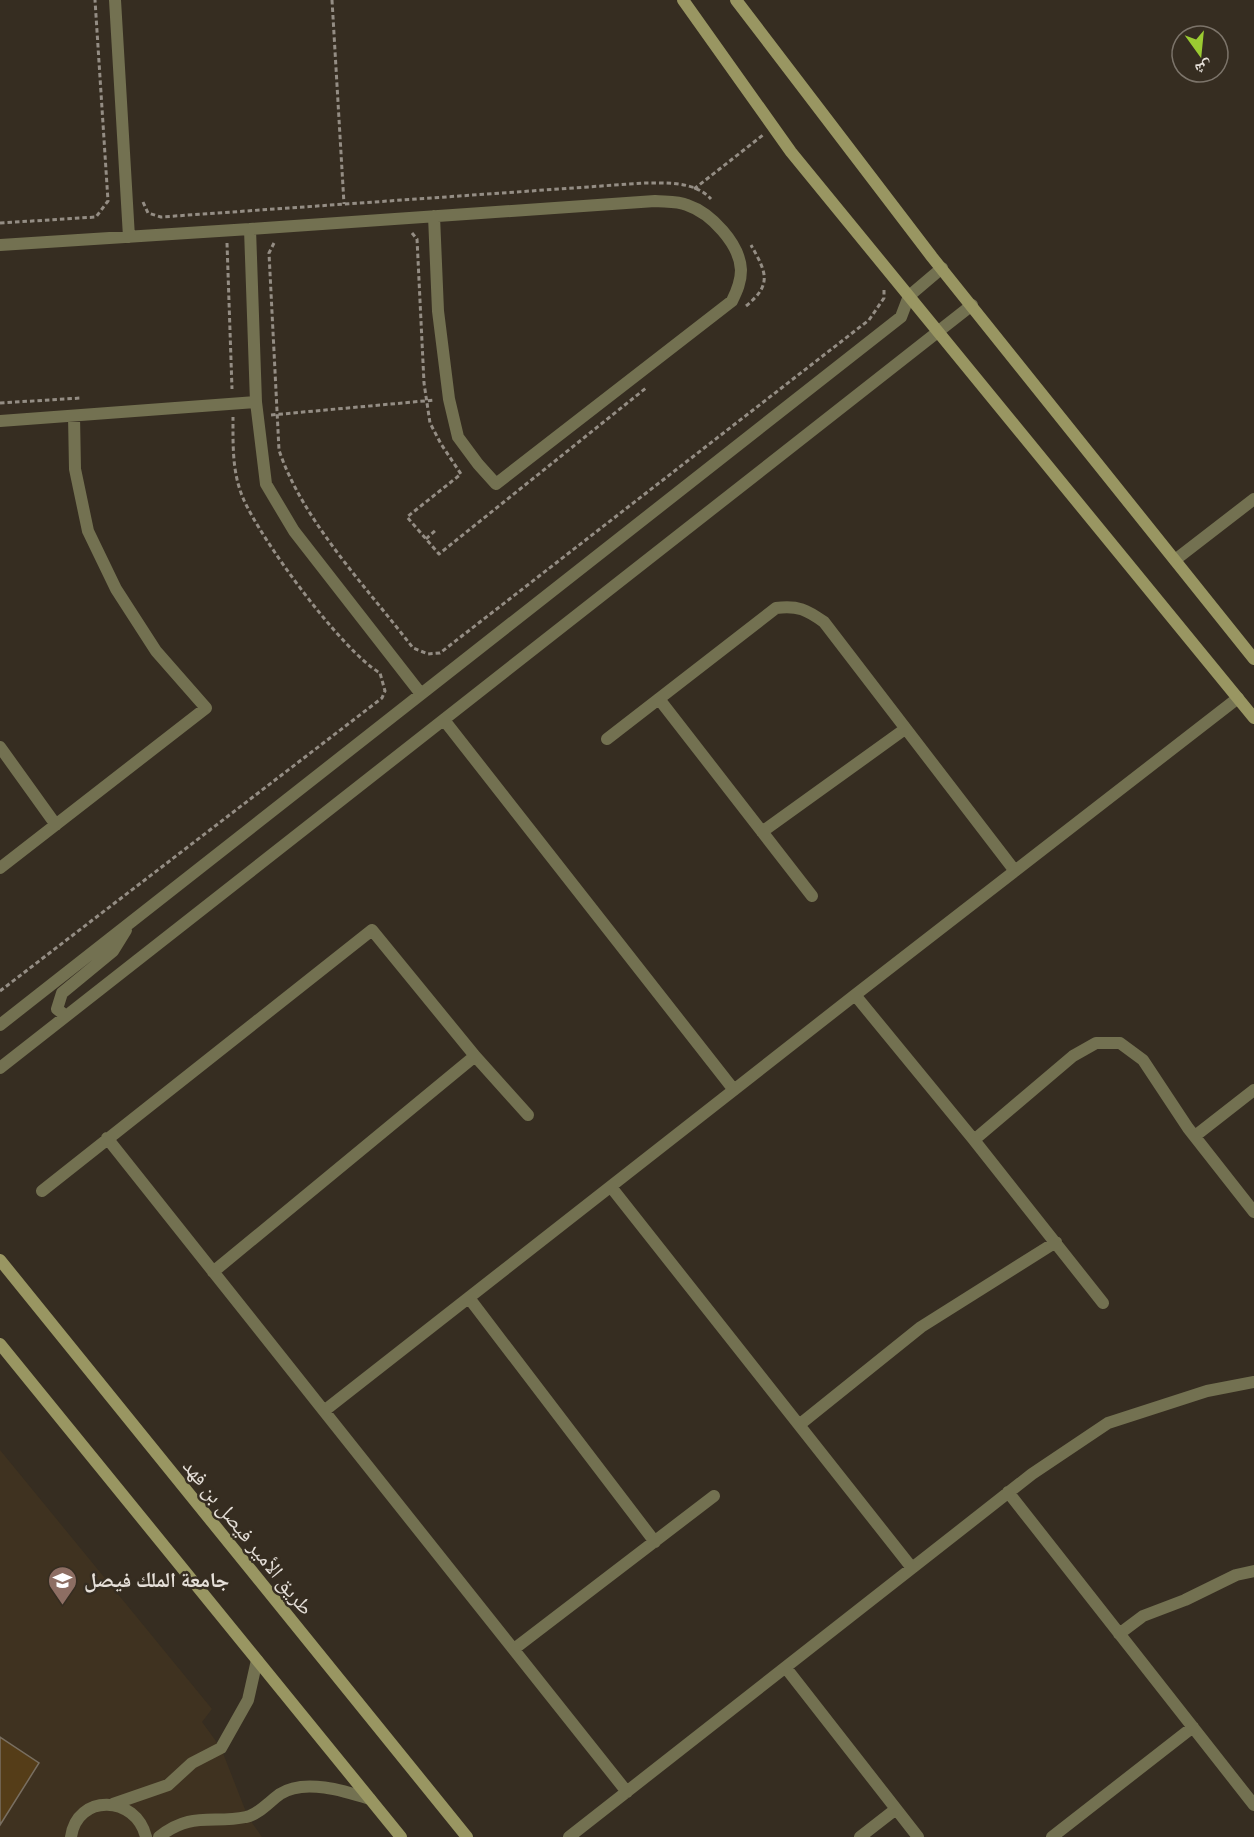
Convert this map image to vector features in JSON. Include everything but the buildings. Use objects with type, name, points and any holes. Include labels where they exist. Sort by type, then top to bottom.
[{"type":"main road","points":[[683,0],[791,152],[1254,718]]},
{"type":"main road","points":[[736,0],[942,268],[1254,659]]},
{"type":"main road","name":"طريق الأمير فيصل بن فهد","points":[[0,1260],[464,1834]]},
{"type":"main road","points":[[0,1344],[401,1837]]},
{"type":"street","points":[[115,0],[129,237]]},
{"type":"street","points":[[0,245],[655,201],[687,204],[711,219],[736,251],[741,269],[740,284],[732,301],[496,484],[458,437],[449,399],[438,311],[434,216]]},
{"type":"street","points":[[250,229],[256,402],[266,484],[294,531],[421,693]]},
{"type":"street","points":[[0,1025],[901,317],[909,296],[942,268]]},
{"type":"street","points":[[0,1068],[972,305]]},
{"type":"street","points":[[0,421],[256,402]]},
{"type":"street","points":[[0,868],[206,708],[156,651],[116,589],[88,531],[75,469],[74,416]]},
{"type":"street","points":[[1175,560],[1254,499]]},
{"type":"street","points":[[607,739],[776,608],[793,606],[806,609],[824,622],[1015,872]]},
{"type":"street","points":[[659,699],[812,896]]},
{"type":"street","points":[[324,1411],[855,995],[1238,699]]},
{"type":"street","points":[[444,720],[734,1090]]},
{"type":"street","points":[[762,832],[905,729]]},
{"type":"street","points":[[0,747],[56,825]]},
{"type":"street","points":[[66,1016],[57,1009],[62,993],[113,951],[132,921]]},
{"type":"street","points":[[42,1191],[372,930],[475,1056],[528,1115]]},
{"type":"street","points":[[855,995],[1103,1303]]},
{"type":"street","points":[[974,1140],[1073,1056],[1096,1043],[1120,1043],[1143,1060],[1195,1136],[1254,1212]]},
{"type":"street","points":[[213,1272],[475,1056]]},
{"type":"street","points":[[1195,1136],[1254,1090]]},
{"type":"street","points":[[107,1138],[627,1792]]},
{"type":"street","points":[[611,1187],[912,1568]]},
{"type":"street","points":[[799,1425],[921,1327],[1056,1242]]},
{"type":"street","points":[[469,1298],[655,1542]]},
{"type":"street","points":[[569,1837],[1008,1492],[1108,1423],[1207,1391],[1254,1382]]},
{"type":"street","points":[[1008,1492],[1254,1805]]},
{"type":"street","points":[[514,1649],[714,1496]]},
{"type":"street","points":[[1119,1634],[1143,1616],[1185,1600],[1236,1575],[1254,1571]]},
{"type":"street","points":[[71,1837],[78,1819],[87,1810],[100,1805],[113,1804],[168,1785],[192,1763],[221,1748],[248,1700],[257,1660]]},
{"type":"street","points":[[786,1668],[918,1837]]},
{"type":"street","points":[[1052,1837],[1193,1727]]},
{"type":"street","points":[[159,1837],[195,1819],[248,1817],[283,1792],[304,1788],[339,1790],[370,1799]]},
{"type":"street","points":[[113,1804],[135,1814],[142,1824],[146,1837]]},
{"type":"street","points":[[860,1837],[896,1809]]},
{"type":"street","points":[[464,1834],[473,1837]]},
{"type":"path","points":[[0,223],[96,216],[108,201],[95,0]]},
{"type":"path","points":[[332,0],[344,204]]},
{"type":"path","points":[[694,189],[765,134]]},
{"type":"path","points":[[142,194],[148,213],[161,217],[644,183],[681,183],[707,194],[714,203]]},
{"type":"path","points":[[0,992],[382,698],[385,691],[380,673],[365,664],[337,633],[258,528],[242,496],[233,462],[233,404],[225,212]]},
{"type":"path","points":[[408,233],[414,234],[417,239],[426,401],[434,430],[461,474],[407,518],[439,554],[654,382]]},
{"type":"path","points":[[742,309],[759,295],[765,282],[764,268],[744,236]]},
{"type":"path","points":[[280,241],[272,244],[269,253],[279,450],[288,478],[305,508],[413,648],[428,654],[440,653],[869,320]]},
{"type":"path","points":[[258,416],[449,399]]},
{"type":"path","points":[[426,539],[436,531]]},
{"type":"shaded area","name":"جامعة الملك فيصل","points":[[0,1450],[212,1709],[202,1722],[221,1748],[248,1817],[262,1837],[0,1837]]},
{"type":"place","name":"جامعة الملك فيصل","points":[[63,1606]]}]
